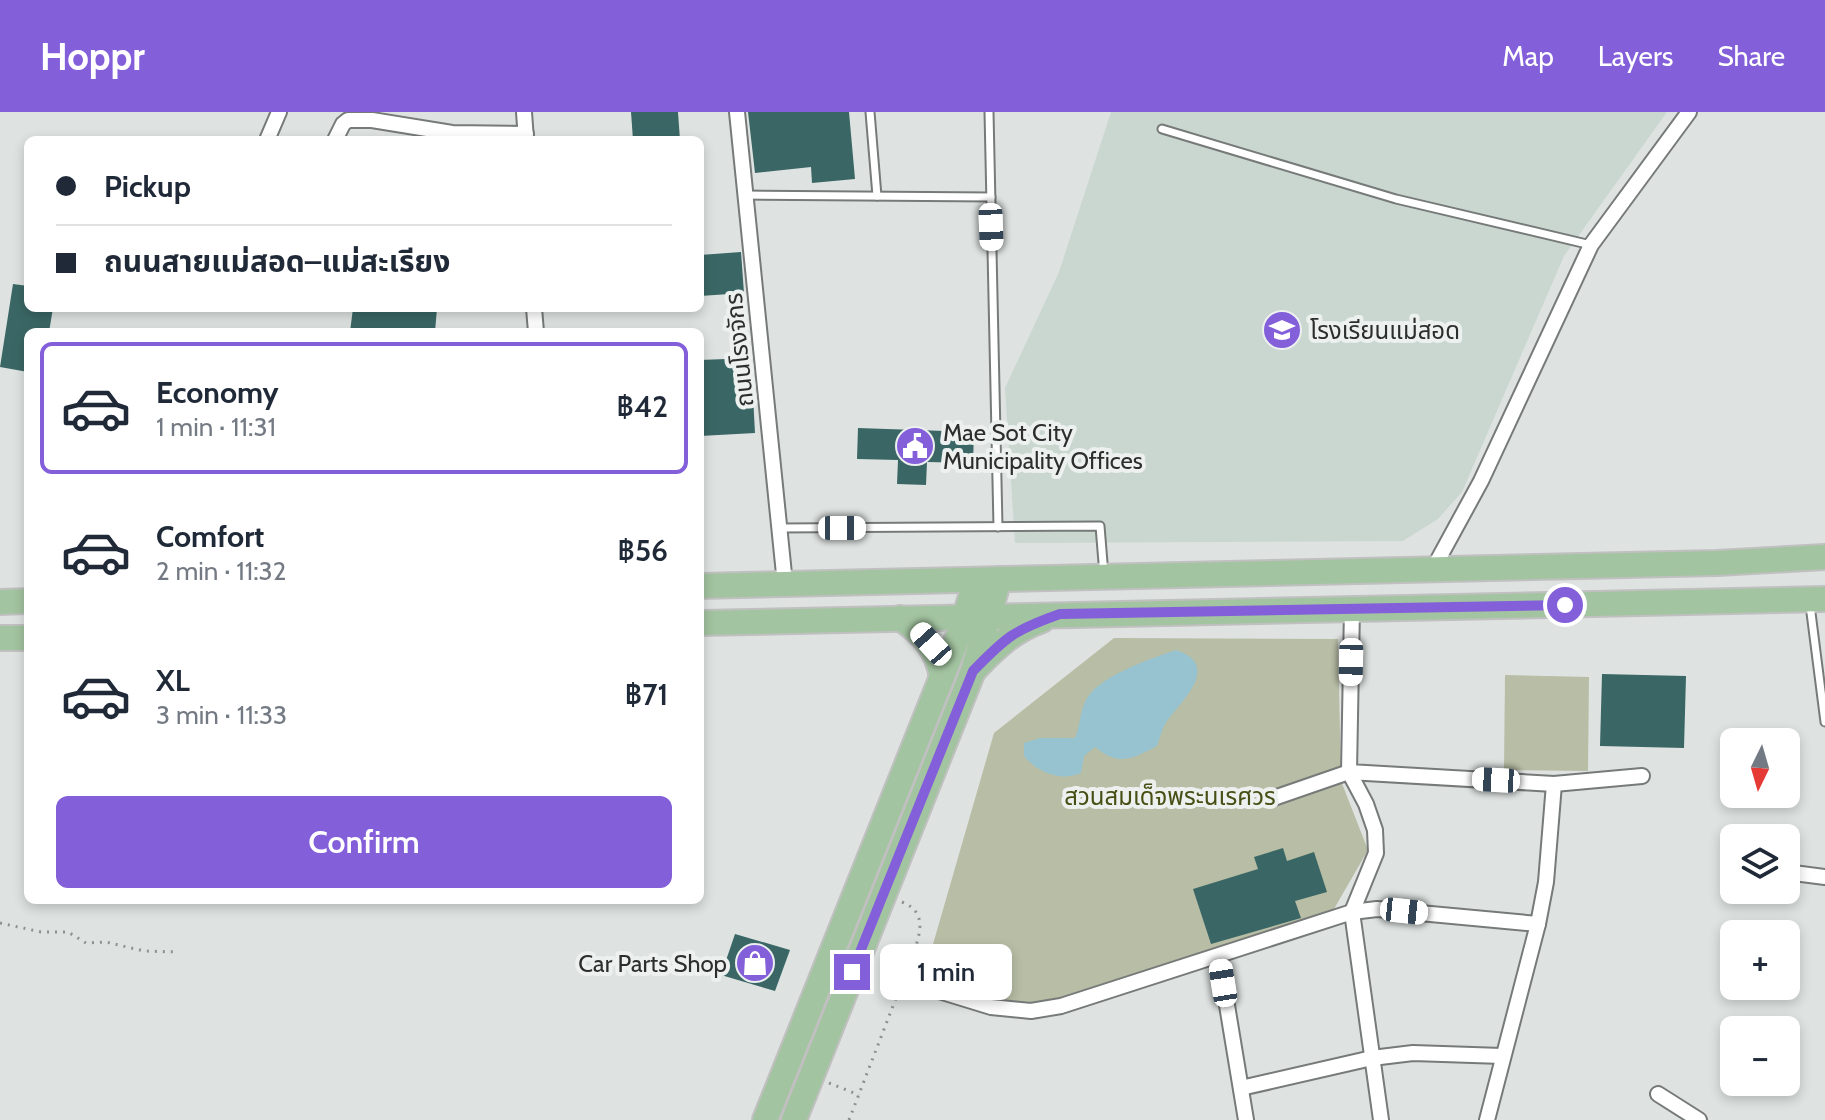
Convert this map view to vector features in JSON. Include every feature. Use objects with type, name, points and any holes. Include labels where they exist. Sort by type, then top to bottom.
[{"type":"main road","points":[[704,586],[1717,563],[1825,557]]},
{"type":"main road","points":[[1717,563],[1717,603]]},
{"type":"main road","points":[[794,1120],[973,671],[977,616],[987,579]]},
{"type":"main road","points":[[704,623],[1817,599]]},
{"type":"main road","points":[[0,602],[24,601]]},
{"type":"main road","points":[[973,671],[1007,637],[1022,627],[1060,614]]},
{"type":"main road","points":[[765,1120],[942,677],[977,616]]},
{"type":"main road","points":[[900,618],[931,644],[939,659],[942,677]]},
{"type":"main road","points":[[0,638],[24,638]]},
{"type":"main road","points":[[779,1086],[806,1085]]},
{"type":"street","points":[[269,136],[279,112]]},
{"type":"street","points":[[524,112],[526,136]]},
{"type":"street","name":"ถนนโรงจักร","points":[[737,112],[785,584]]},
{"type":"street","points":[[1433,569],[1481,481],[1591,245],[1689,112]]},
{"type":"street","points":[[337,136],[348,120],[372,120],[452,133],[508,136]]},
{"type":"street","points":[[1352,608],[1349,772],[1366,804],[1375,830],[1376,853],[1352,912],[1381,1120]]},
{"type":"street","points":[[1271,799],[1349,772],[1554,784],[1642,776]]},
{"type":"street","points":[[1487,1120],[1538,924],[1546,882],[1554,784]]},
{"type":"street","points":[[1800,874],[1825,877]]},
{"type":"street","points":[[903,980],[991,1007],[1031,1011],[1061,1006],[1352,912],[1377,909],[1538,924]]},
{"type":"street","points":[[1219,957],[1246,1120]]},
{"type":"street","points":[[1241,1088],[1372,1058],[1413,1053],[1502,1056]]},
{"type":"street","points":[[1658,1094],[1699,1120]]},
{"type":"lane","points":[[870,112],[877,196]]},
{"type":"lane","points":[[989,112],[998,527]]},
{"type":"lane","points":[[1162,129],[1396,199],[1591,245]]},
{"type":"lane","points":[[745,195],[991,197]]},
{"type":"lane","points":[[780,528],[1100,526],[1104,577]]},
{"type":"lane","points":[[1817,599],[1825,722]]},
{"type":"path","points":[[849,1120],[922,926],[918,914],[910,905],[883,895]]},
{"type":"path","points":[[0,923],[41,932],[68,932],[86,943],[106,942],[144,951],[177,952]]},
{"type":"path","points":[[806,1085],[859,1095]]},
{"type":"shaded area","name":"โรงเรียนแม่สอด","points":[[1111,112],[1667,112],[1564,256],[1462,492],[1438,519],[1403,541],[1015,543],[1005,388],[1059,272]]},
{"type":"green space","name":"สวนสมเด็จพระนเรศวร","points":[[1114,638],[1338,639],[1341,781],[1368,850],[1334,909],[1033,1006],[968,992],[927,965],[994,733]]},
{"type":"green space","points":[[1505,675],[1589,677],[1588,771],[1504,770]]},
{"type":"water","points":[[1176,650],[1189,656],[1196,664],[1197,674],[1189,693],[1165,724],[1157,746],[1126,759],[1112,757],[1095,747],[1084,756],[1081,773],[1073,776],[1057,776],[1042,771],[1024,756],[1024,743],[1040,738],[1075,738],[1085,702],[1100,684],[1125,670]]},
{"type":"building","points":[[631,112],[678,112],[680,136],[633,136]]},
{"type":"building","points":[[748,112],[849,112],[855,179],[812,183],[811,167],[755,173]]},
{"type":"building","points":[[741,252],[744,293],[704,296],[704,255]]},
{"type":"building","points":[[13,284],[24,285],[24,312],[52,312],[50,328],[24,328],[24,371],[0,367]]},
{"type":"building","points":[[352,312],[437,312],[435,328],[350,328]]},
{"type":"building","points":[[751,358],[755,433],[704,436],[704,360]]},
{"type":"building","name":"Mae Sot City Municipality Offices","points":[[858,428],[974,432],[973,463],[927,462],[926,485],[897,484],[898,460],[857,459]]},
{"type":"building","points":[[1602,674],[1686,676],[1684,748],[1600,746]]},
{"type":"building","points":[[1283,848],[1287,861],[1314,852],[1327,892],[1295,901],[1301,918],[1211,944],[1193,889],[1258,869],[1254,857]]},
{"type":"building","name":"Car Parts Shop","points":[[735,934],[790,950],[775,991],[721,975]]},
{"type":"place","name":"โรงเรียนแม่สอด","points":[[1282,330]]},
{"type":"place","name":"Mae Sot City Municipality Offices","points":[[915,446]]},
{"type":"place","name":"Car Parts Shop","points":[[755,963]]},
{"type":"route","points":[[852,972],[973,671],[1007,637],[1022,627],[1060,614],[1565,605]]}]
